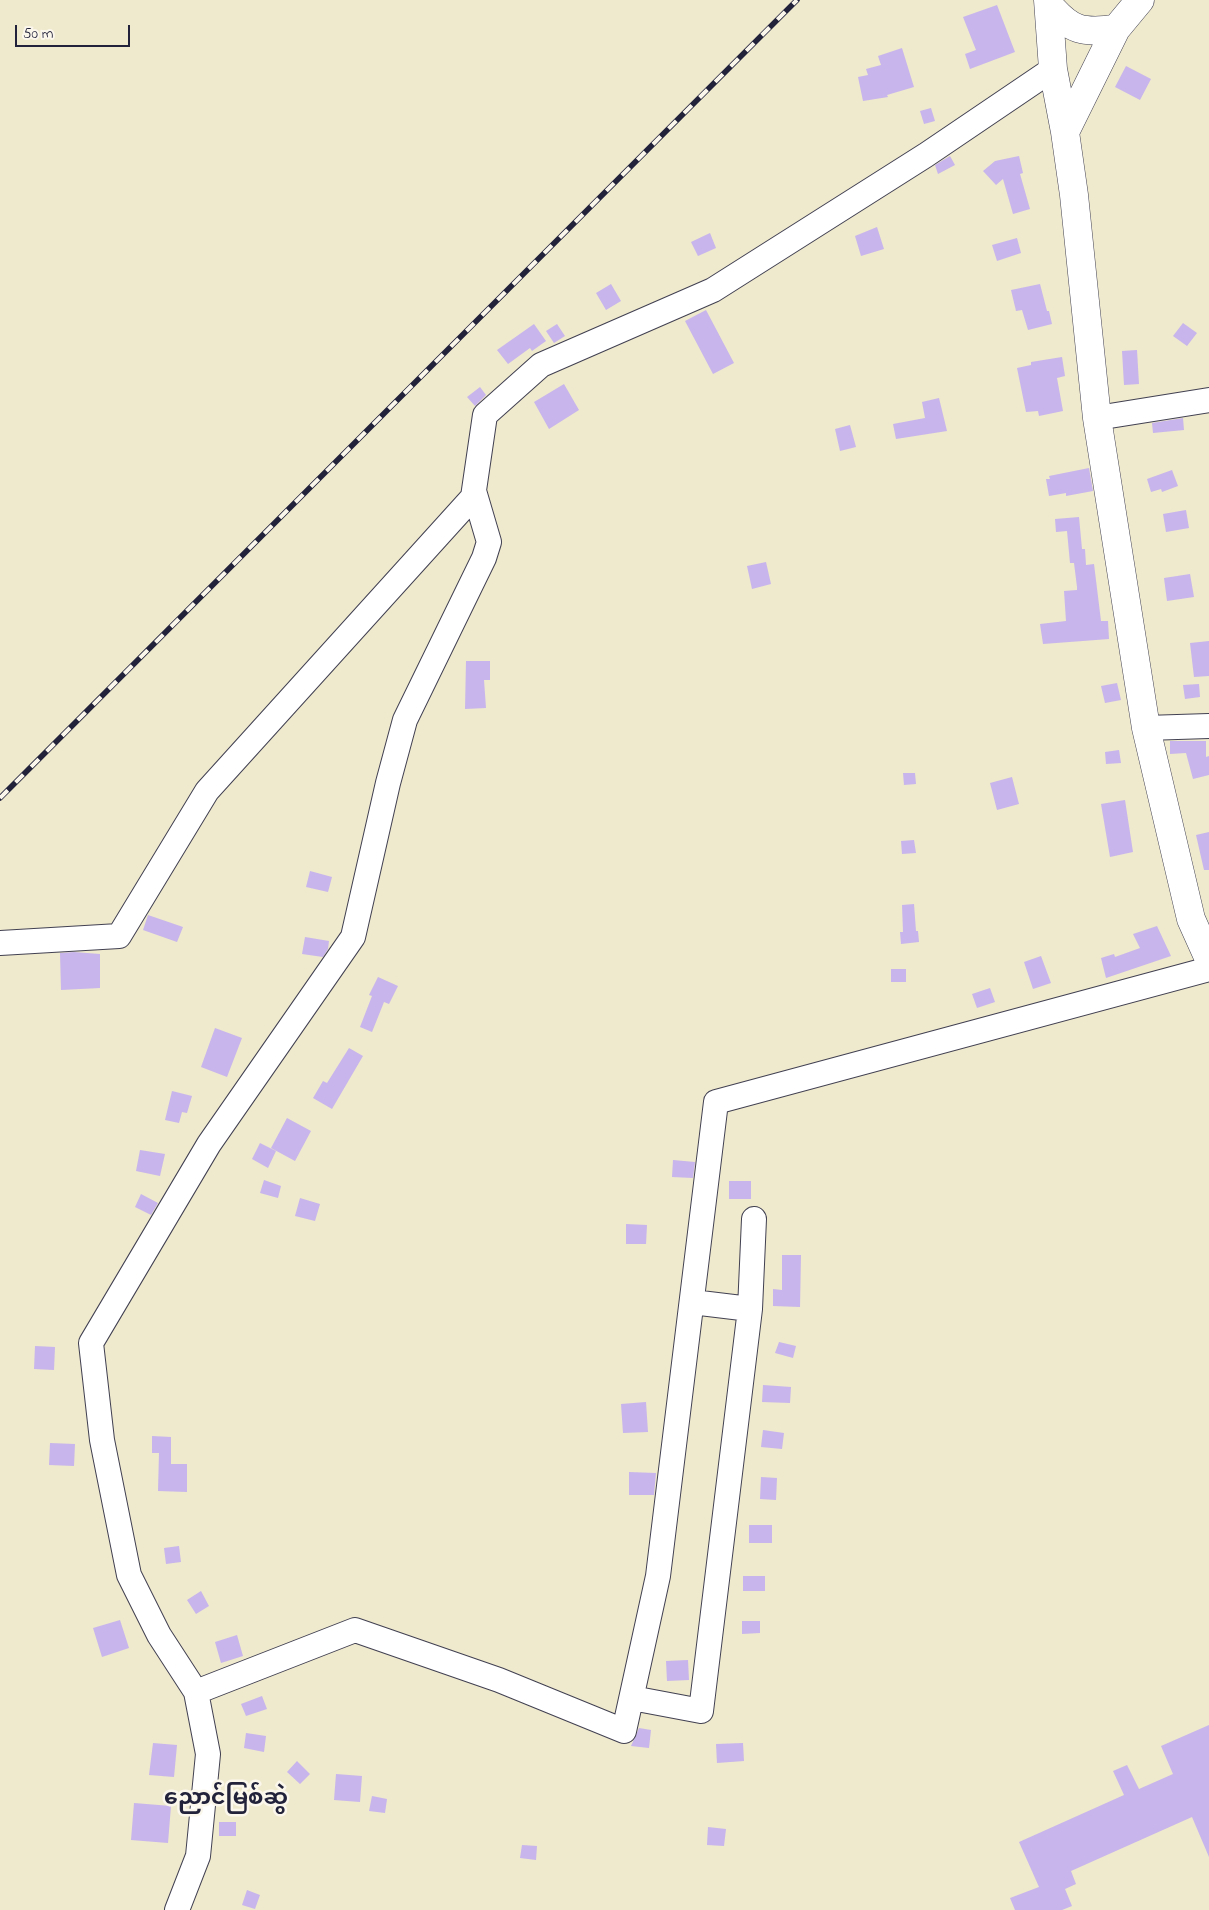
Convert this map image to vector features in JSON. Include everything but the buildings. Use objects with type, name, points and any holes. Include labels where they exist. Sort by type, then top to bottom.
[{"type":"main road","points":[[1065,132],[1116,29],[1140,0]]},
{"type":"main road","points":[[1049,2],[1064,22],[1077,29],[1091,32],[1116,29]]},
{"type":"main road","points":[[1049,2],[1053,69],[1074,195],[1098,418],[1146,728],[1191,919],[1209,959]]},
{"type":"street","points":[[0,943],[119,936],[207,791],[473,497],[484,415],[541,365],[713,290],[926,155],[1053,69]]},
{"type":"street","points":[[1098,418],[1209,400]]},
{"type":"street","points":[[177,1910],[198,1856],[208,1754],[196,1692],[159,1635],[129,1575],[102,1440],[91,1343],[209,1144],[353,937],[388,783],[405,720],[484,558],[489,542],[474,491]]},
{"type":"street","points":[[1146,728],[1209,726]]},
{"type":"street","points":[[196,1692],[355,1630],[499,1680],[624,1731],[658,1576],[716,1102],[1209,969]]},
{"type":"street","points":[[632,1698],[701,1711],[750,1309],[754,1219]]},
{"type":"street","points":[[692,1302],[750,1309]]},
{"type":"railway","points":[[0,798],[797,0]]},
{"type":"district","name":"ညောင်မြစ်ဆွဲ","points":[[226,1800]]}]
